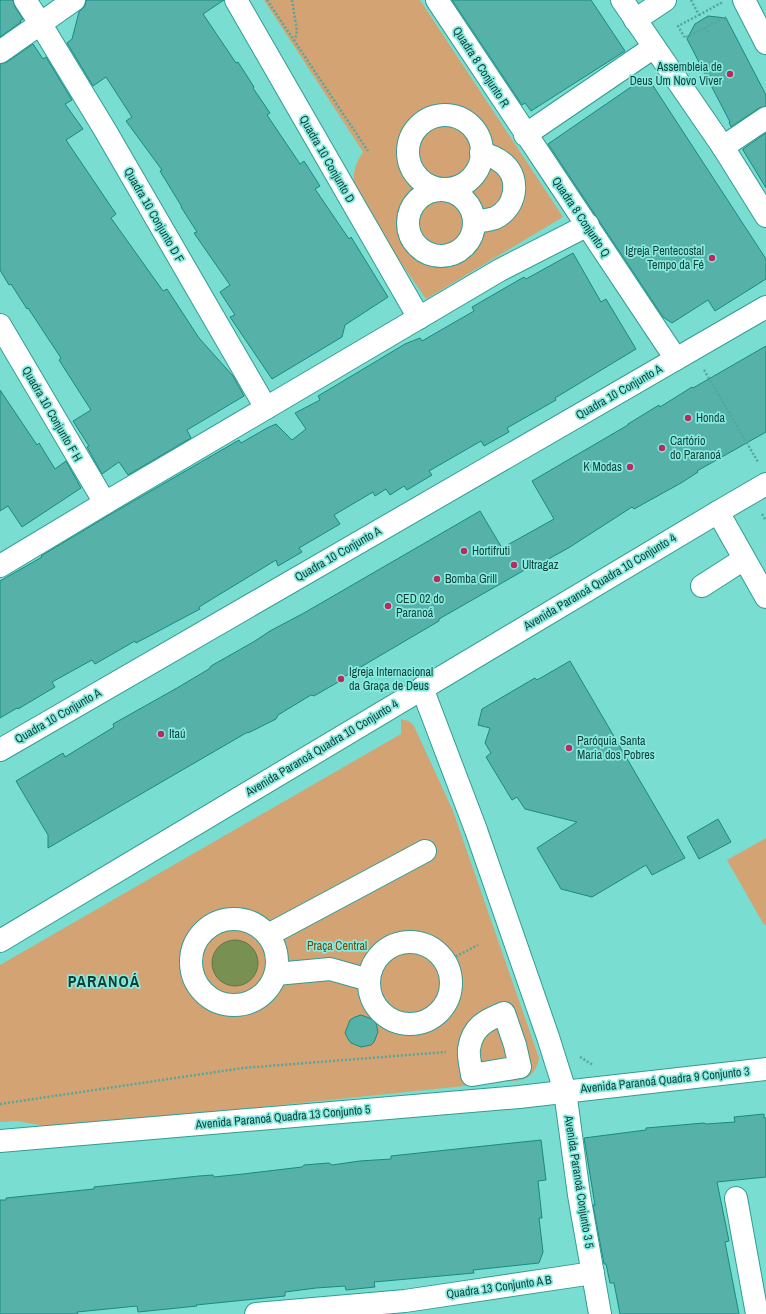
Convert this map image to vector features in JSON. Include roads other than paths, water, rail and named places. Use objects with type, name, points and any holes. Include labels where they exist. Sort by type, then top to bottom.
[{"type":"street","name":"Quadra 10 Conjunto D F","points":[[25,0],[108,137],[266,408]]},
{"type":"street","points":[[0,52],[74,0]]},
{"type":"street","name":"Quadra 10 Conjunto D","points":[[236,0],[419,318]]},
{"type":"street","name":"Quadra 8 Conjunto R","points":[[437,0],[526,135]]},
{"type":"street","points":[[622,0],[723,147],[766,216]]},
{"type":"street","points":[[635,20],[665,0]]},
{"type":"street","points":[[744,0],[766,43]]},
{"type":"street","points":[[526,135],[654,47]]},
{"type":"street","points":[[481,153],[479,138],[472,127],[462,120],[450,116],[439,116],[428,119],[418,126],[411,136],[408,147],[408,159],[412,170],[419,179],[429,186],[442,190],[456,194],[465,200],[471,208],[474,221],[474,229],[470,239],[463,247],[454,253],[444,256],[433,254],[424,250],[411,240],[409,222],[411,211],[416,202],[425,194],[442,190],[454,188],[465,183],[475,174],[480,163],[481,153]]},
{"type":"street","points":[[723,147],[766,118]]},
{"type":"street","name":"Quadra 8 Conjunto Q","points":[[526,135],[588,225],[684,355]]},
{"type":"street","points":[[474,221],[495,218],[504,212],[511,204],[514,194],[513,178],[505,164],[496,158],[481,153]]},
{"type":"street","points":[[0,566],[500,270],[588,225]]},
{"type":"street","name":"Quadra 10 Conjunto A","points":[[0,750],[766,307]]},
{"type":"street","name":"Quadra 10 Conjunto F H","points":[[0,325],[105,503]]},
{"type":"street","name":"Avenida Paranoá Quadra 10 Conjunto 4","points":[[1,938],[766,484]]},
{"type":"street","points":[[718,512],[766,597]]},
{"type":"street","points":[[702,586],[744,559]]},
{"type":"street","name":"Avenida Paranoá Conjunto 3 5","points":[[422,688],[476,830],[548,1037],[565,1091],[579,1195],[600,1314]]},
{"type":"street","points":[[268,935],[425,851]]},
{"type":"street","points":[[228,919],[243,920],[256,925],[268,935],[275,947],[278,961],[276,974],[270,987],[260,997],[248,1003],[234,1005],[221,1003],[208,997],[199,987],[192,973],[191,959],[195,944],[202,932],[214,924],[228,919]]},
{"type":"street","points":[[413,942],[426,945],[437,952],[445,962],[450,973],[451,985],[449,996],[443,1007],[434,1016],[422,1022],[409,1024],[397,1022],[385,1015],[376,1005],[370,994],[369,980],[372,967],[378,956],[388,948],[400,943],[413,942]]},
{"type":"street","points":[[276,974],[330,969],[369,980]]},
{"type":"street","name":"Avenida Paranoá Quadra 9 Conjunto 3","points":[[565,1091],[766,1069]]},
{"type":"street","name":"Avenida Paranoá Quadra 13 Conjunto 5","points":[[0,1142],[519,1097],[565,1091]]},
{"type":"street","points":[[736,1198],[757,1273],[757,1314]]},
{"type":"street","name":"Quadra 13 Conjunto A B","points":[[256,1314],[406,1308],[593,1273]]},
{"type":"place","name":"Assembleia de Deus Um Novo Viver","points":[[730,74]]},
{"type":"place","name":"Igreja Pentecostal Tempo da Fé","points":[[712,258]]},
{"type":"place","name":"Honda","points":[[688,418]]},
{"type":"place","name":"Cartório do Paranoá","points":[[662,448]]},
{"type":"place","name":"K Modas","points":[[630,467]]},
{"type":"place","name":"Hortifruti","points":[[464,551]]},
{"type":"place","name":"Ultragaz","points":[[514,565]]},
{"type":"place","name":"Bomba Grill","points":[[437,579]]},
{"type":"place","name":"CED 02 do Paranoá","points":[[388,606]]},
{"type":"place","name":"Igreja Internacional da Graça de Deus","points":[[341,679]]},
{"type":"place","name":"Itaú","points":[[161,734]]},
{"type":"place","name":"Paróquia Santa Maria dos Pobres","points":[[569,748]]},
{"type":"district","name":"PARANOÁ","points":[[104,981]]},
{"type":"park label","name":"Praça Central","points":[[337,946]]}]
